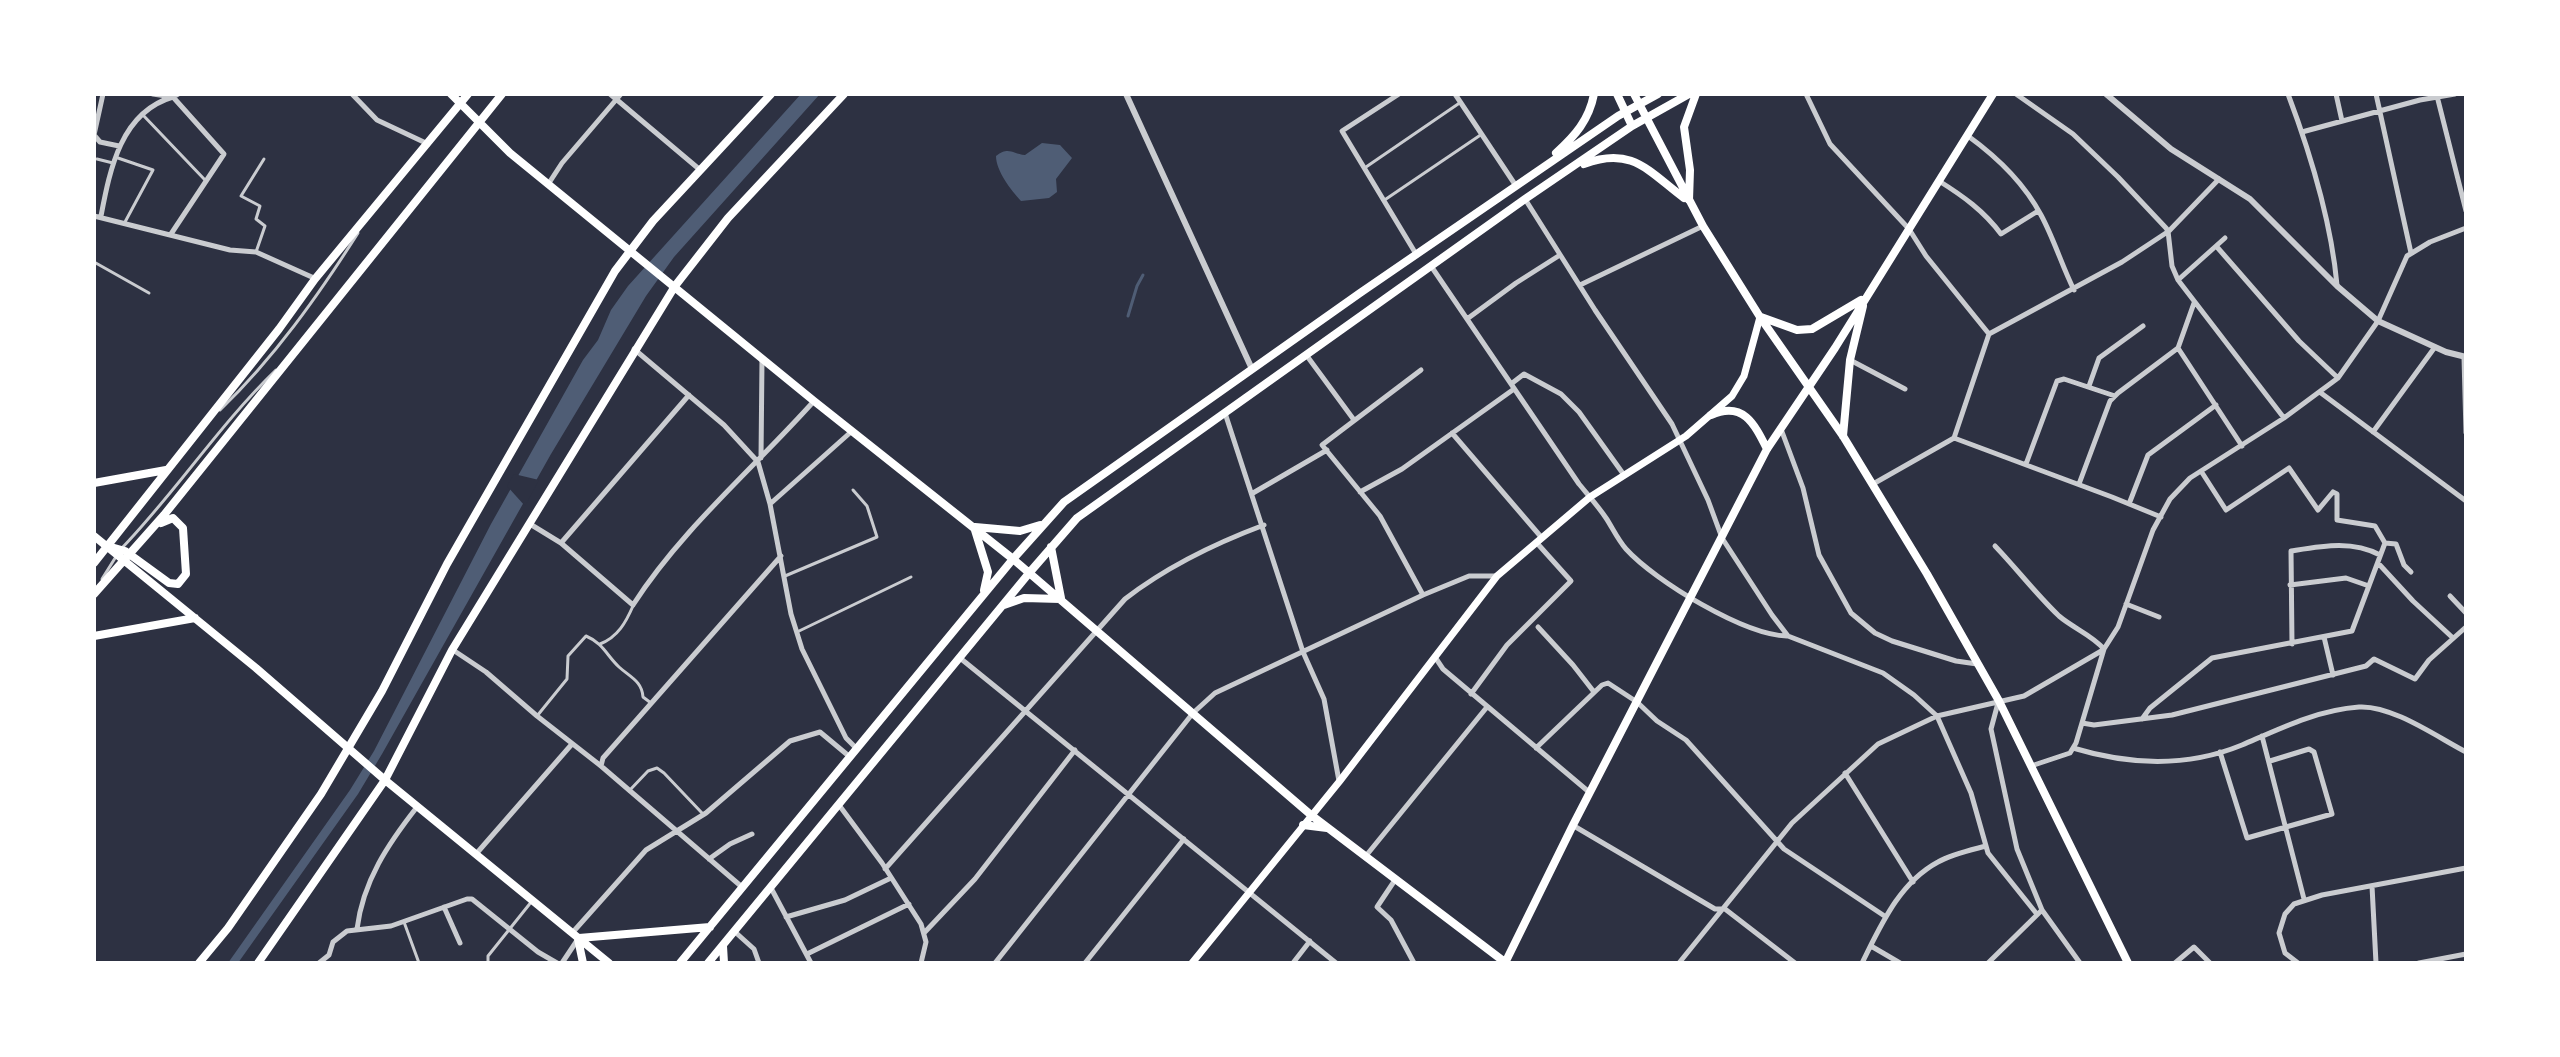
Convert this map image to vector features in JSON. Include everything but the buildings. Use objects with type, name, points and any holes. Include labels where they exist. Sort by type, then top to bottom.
[{"type":"main road","points":[[451,94],[510,153],[1030,572],[1311,815],[1506,963],[1589,793],[1767,449],[1993,94]]},
{"type":"main road","points":[[94,563],[315,279],[468,94]]},
{"type":"main road","points":[[148,535],[502,94]]},
{"type":"main road","points":[[199,963],[270,869],[349,750],[447,564],[594,305],[653,221],[771,94]]},
{"type":"main road","points":[[258,963],[382,778],[452,650],[672,284],[728,218],[844,94]]},
{"type":"main road","points":[[1532,176],[1580,129],[1590,111],[1594,94]]},
{"type":"main road","points":[[1617,94],[1632,126]]},
{"type":"main road","points":[[1634,94],[1703,226],[1760,317],[1843,436],[1927,574],[1999,701],[2128,963]]},
{"type":"main road","points":[[680,963],[1013,559],[1064,502],[1624,112],[1658,94]]},
{"type":"main road","points":[[708,963],[1077,518],[1525,199],[1632,126],[1689,94]]},
{"type":"main road","points":[[1689,201],[1690,170],[1684,127],[1696,94]]},
{"type":"main road","points":[[1569,170],[1599,158],[1629,158],[1689,201]]},
{"type":"main road","points":[[1760,317],[1797,330],[1812,329],[1865,298]]},
{"type":"main road","points":[[1843,436],[1850,360],[1865,298]]},
{"type":"main road","points":[[1192,963],[1339,782],[1497,576],[1590,497],[1680,440],[1732,396],[1744,376],[1760,317]]},
{"type":"main road","points":[[1711,415],[1731,410],[1744,414],[1759,432],[1767,449]]},
{"type":"main road","points":[[94,483],[166,470]]},
{"type":"main road","points":[[94,536],[107,545],[123,555],[169,583],[178,584],[186,574],[185,544],[180,522],[173,518],[166,519],[123,555],[94,593]]},
{"type":"main road","points":[[974,527],[1019,531],[1044,522]]},
{"type":"main road","points":[[974,527],[988,572],[981,598]]},
{"type":"main road","points":[[1051,547],[1061,599]]},
{"type":"main road","points":[[123,555],[382,778],[609,963]]},
{"type":"main road","points":[[1001,607],[1016,599],[1061,599]]},
{"type":"main road","points":[[94,636],[195,618]]},
{"type":"main road","points":[[1303,825],[1328,828]]},
{"type":"main road","points":[[575,936],[710,927]]},
{"type":"main road","points":[[575,936],[583,963]]},
{"type":"main road","points":[[723,945],[724,963]]},
{"type":"street","points":[[103,94],[94,135],[100,142],[119,146]]},
{"type":"street","points":[[153,94],[175,95],[224,154],[171,234]]},
{"type":"street","points":[[352,94],[377,120],[429,144]]},
{"type":"street","points":[[610,94],[619,96],[699,169]]},
{"type":"street","points":[[1126,94],[1252,369]]},
{"type":"street","points":[[1399,94],[1342,131],[1416,255]]},
{"type":"street","points":[[1455,94],[1516,187]]},
{"type":"street","points":[[1806,94],[1830,144],[1909,229],[1926,256],[1989,334]]},
{"type":"street","points":[[2016,94],[2073,134],[2168,231],[2172,266],[2178,280],[2284,418]]},
{"type":"street","points":[[2106,94],[2171,149],[2250,199],[2337,286],[2378,321],[2465,357],[2466,433]]},
{"type":"street","points":[[2288,94],[2302,132],[2335,262],[2337,286]]},
{"type":"street","points":[[2336,94],[2342,121]]},
{"type":"street","points":[[2376,94],[2411,253]]},
{"type":"street","points":[[2302,132],[2455,94]]},
{"type":"street","points":[[175,95],[153,104],[127,129],[97,216],[230,250],[256,252],[315,279]]},
{"type":"street","points":[[548,184],[619,96]]},
{"type":"street","points":[[2437,96],[2466,211]]},
{"type":"street","points":[[1966,135],[1991,153],[2039,211],[2074,290]]},
{"type":"street","points":[[1872,485],[1954,438],[1989,334],[2074,290],[2168,231],[2219,179]]},
{"type":"street","points":[[1938,180],[1964,196],[1991,220],[2001,234],[2039,211]]},
{"type":"street","points":[[1525,199],[1672,424],[1708,500],[1722,538],[1749,583],[1788,636]]},
{"type":"street","points":[[1580,285],[1703,226]]},
{"type":"street","points":[[2031,766],[2070,753],[2073,748],[2104,649],[2118,627],[2153,530],[2170,499],[2190,478],[2321,393],[2338,378],[2378,321],[2407,256],[2430,242],[2466,228]]},
{"type":"street","points":[[2178,280],[2225,238]]},
{"type":"street","points":[[2216,247],[2299,341],[2338,378]]},
{"type":"street","points":[[1467,319],[1560,255]]},
{"type":"street","points":[[1431,265],[1626,550],[1692,598],[1725,617],[1771,636],[1788,636],[1883,673],[1937,716],[1971,793],[1988,853],[2080,963]]},
{"type":"street","points":[[2079,484],[2110,401],[2178,348],[2194,302]]},
{"type":"street","points":[[2089,386],[2099,358],[2143,326]]},
{"type":"street","points":[[2373,432],[2435,347]]},
{"type":"street","points":[[2178,348],[2242,446]]},
{"type":"street","points":[[634,349],[724,425],[759,461]]},
{"type":"street","points":[[1307,356],[1354,420]]},
{"type":"street","points":[[762,357],[759,461],[797,632],[802,649],[846,738],[857,749]]},
{"type":"street","points":[[1850,360],[1905,389]]},
{"type":"street","points":[[1421,370],[1322,445],[1380,516],[1423,595]]},
{"type":"street","points":[[1360,492],[1402,469],[1513,386],[1524,374],[1561,394],[1594,431],[1624,475]]},
{"type":"street","points":[[2026,464],[2057,381],[2064,379],[2115,396]]},
{"type":"street","points":[[2321,393],[2466,501]]},
{"type":"street","points":[[561,543],[689,395]]},
{"type":"street","points":[[529,524],[561,543],[633,605],[649,581],[723,497],[814,401]]},
{"type":"street","points":[[2129,504],[2148,455],[2216,405]]},
{"type":"street","points":[[1225,412],[1303,652],[1324,699],[1339,782]]},
{"type":"street","points":[[1781,428],[1803,488],[1819,555],[1851,613],[1875,633],[1892,641],[1956,661],[1977,664]]},
{"type":"street","points":[[770,504],[852,431]]},
{"type":"street","points":[[1452,433],[1571,581],[1507,645],[1471,694]]},
{"type":"street","points":[[1954,438],[2161,517]]},
{"type":"street","points":[[1253,493],[1327,450]]},
{"type":"street","points":[[2201,471],[2226,510],[2289,468],[2318,510],[2333,492],[2337,494],[2337,520],[2375,526],[2385,543]]},
{"type":"street","points":[[885,869],[1125,599],[1143,585],[1264,525]]},
{"type":"street","points":[[2142,720],[2150,708],[2212,658],[2352,631],[2385,543]]},
{"type":"street","points":[[2385,543],[2396,544],[2404,565],[2411,572]]},
{"type":"street","points":[[2292,644],[2291,551],[2346,545],[2365,547],[2379,559],[2413,601],[2454,638]]},
{"type":"street","points":[[1995,546],[2054,610],[2104,649]]},
{"type":"street","points":[[601,766],[603,758],[781,556]]},
{"type":"street","points":[[995,963],[1193,713],[1215,693],[1423,595],[1469,576],[1497,576]]},
{"type":"street","points":[[2290,585],[2346,578],[2369,586]]},
{"type":"street","points":[[2450,596],[2466,613]]},
{"type":"street","points":[[2126,604],[2159,617]]},
{"type":"street","points":[[1538,627],[1594,692]]},
{"type":"street","points":[[2082,723],[2094,725],[2172,715],[2366,666],[2374,659],[2415,679],[2429,660],[2466,627]]},
{"type":"street","points":[[2324,637],[2333,675]]},
{"type":"street","points":[[1679,963],[1792,823],[1878,744],[1937,716],[2024,696],[2104,649]]},
{"type":"street","points":[[452,650],[486,672],[743,887]]},
{"type":"street","points":[[1434,656],[1443,669],[1471,694],[1589,793]]},
{"type":"street","points":[[960,657],[1336,963]]},
{"type":"street","points":[[1536,748],[1594,692],[1608,683],[1686,740],[1784,849],[1886,917]]},
{"type":"street","points":[[1999,701],[1991,729],[2017,849],[2039,912]]},
{"type":"street","points":[[1365,857],[1487,707]]},
{"type":"street","points":[[2073,748],[2092,754],[2164,763],[2220,752],[2311,717],[2361,707],[2397,716],[2466,752]]},
{"type":"street","points":[[319,963],[329,955],[333,942],[347,931],[391,926],[472,899],[538,952],[560,963],[575,936],[636,859],[703,815],[797,738],[820,732],[850,757]]},
{"type":"street","points":[[2262,736],[2304,899]]},
{"type":"street","points":[[476,854],[572,744]]},
{"type":"street","points":[[2220,752],[2247,838],[2332,814],[2314,752],[2309,749],[2270,761]]},
{"type":"street","points":[[924,933],[975,879],[1075,750]]},
{"type":"street","points":[[1845,773],[1913,882]]},
{"type":"street","points":[[838,805],[921,924],[926,942],[921,963]]},
{"type":"street","points":[[357,929],[360,904],[375,869],[417,807]]},
{"type":"street","points":[[1573,825],[1715,909],[1725,909],[1795,963]]},
{"type":"street","points":[[709,859],[730,844],[752,834]]},
{"type":"street","points":[[1085,963],[1184,839]]},
{"type":"street","points":[[1862,963],[1894,903],[1913,882],[1938,862],[1986,846]]},
{"type":"street","points":[[2298,963],[2285,953],[2279,933],[2285,914],[2294,904],[2304,899],[2466,868]]},
{"type":"street","points":[[786,917],[845,900],[891,878]]},
{"type":"street","points":[[1395,880],[1377,907],[1391,920],[1414,963]]},
{"type":"street","points":[[2372,886],[2376,963]]},
{"type":"street","points":[[770,887],[811,963]]},
{"type":"street","points":[[807,954],[909,904]]},
{"type":"street","points":[[444,907],[460,943]]},
{"type":"street","points":[[1988,963],[2039,912]]},
{"type":"street","points":[[734,931],[754,949],[759,963]]},
{"type":"street","points":[[1293,963],[1310,941]]},
{"type":"street","points":[[1871,946],[1900,963]]},
{"type":"street","points":[[2175,963],[2194,947],[2210,963]]},
{"type":"street","points":[[2419,963],[2466,954]]},
{"type":"lane","points":[[1366,167],[1461,102]]},
{"type":"lane","points":[[142,114],[205,180]]},
{"type":"lane","points":[[1385,200],[1482,134]]},
{"type":"lane","points":[[97,159],[115,160],[153,170],[125,222]]},
{"type":"lane","points":[[256,252],[265,226],[256,219],[260,206],[241,196],[264,159]]},
{"type":"lane","points":[[199,430],[242,389],[297,321],[369,217]]},
{"type":"lane","points":[[94,262],[149,293]]},
{"type":"lane","points":[[123,555],[247,397],[304,342]]},
{"type":"lane","points":[[785,576],[877,537],[867,506],[853,490]]},
{"type":"lane","points":[[797,632],[911,577]]},
{"type":"lane","points":[[600,644],[613,637],[622,627],[633,605]]},
{"type":"lane","points":[[537,716],[567,679],[568,656],[586,636],[600,644],[617,665],[636,680],[643,697],[651,703]]},
{"type":"lane","points":[[629,791],[648,771],[657,768],[703,815]]},
{"type":"lane","points":[[489,962],[488,956],[532,901]]},
{"type":"lane","points":[[404,921],[419,963]]},
{"type":"water","points":[[801,94],[820,94],[674,257],[646,296],[551,454],[358,794],[238,963],[228,963],[374,751],[491,524],[583,360],[598,340],[611,310],[628,286]]},
{"type":"water","points":[[1042,143],[1060,145],[1072,158],[1056,179],[1057,192],[1049,198],[1021,201],[1001,174],[996,156],[1007,151],[1025,155]]},
{"type":"pier","points":[[514,474],[539,480],[525,506],[507,486]]},
{"type":"waterway","points":[[1128,316],[1143,275]]}]
